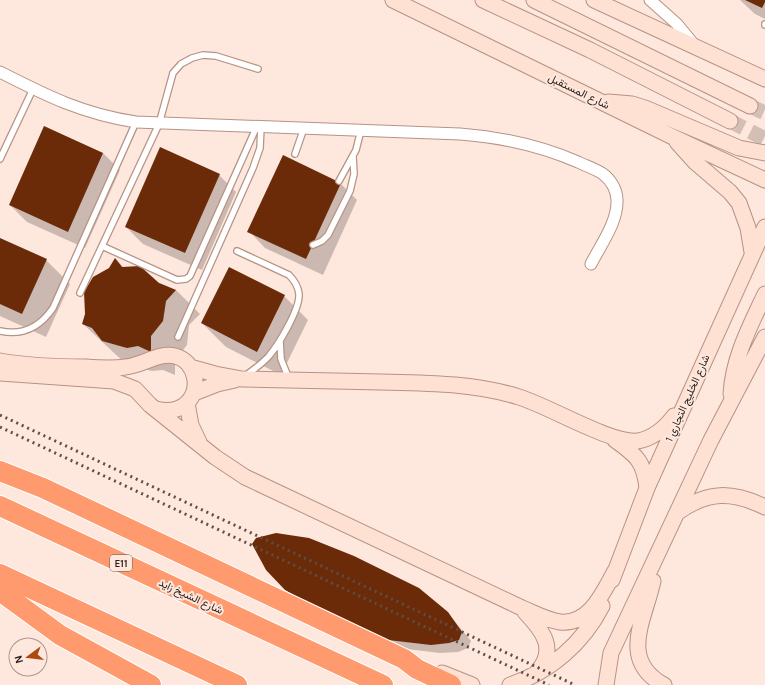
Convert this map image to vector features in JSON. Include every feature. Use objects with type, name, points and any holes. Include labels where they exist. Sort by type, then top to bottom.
[{"type":"highway","points":[[0,459],[23,473],[43,488]]},
{"type":"highway","points":[[0,471],[43,488],[404,659],[417,668],[451,685]]},
{"type":"highway","name":"شارع الشيخ زايد","points":[[0,506],[383,685]]},
{"type":"highway","points":[[0,574],[237,685]]},
{"type":"highway","points":[[0,591],[60,635],[151,685]]},
{"type":"street","name":"شارع المستقبل","points":[[393,0],[673,137],[765,180]]},
{"type":"street","points":[[483,0],[590,50],[730,121]]},
{"type":"street","points":[[534,0],[750,106]]},
{"type":"street","points":[[594,0],[765,79]]},
{"type":"street","points":[[650,0],[677,24],[696,48]]},
{"type":"street","points":[[745,70],[765,68]]},
{"type":"street","points":[[0,72],[55,100],[87,111],[136,122],[460,134],[500,138],[558,154],[603,174],[615,189],[617,208],[615,217],[591,264]]},
{"type":"street","points":[[601,102],[617,102],[645,108],[739,148],[765,153]]},
{"type":"street","points":[[673,137],[695,162],[730,192],[739,203],[748,228],[752,252]]},
{"type":"street","name":"شارع الخليج التجاري 1","points":[[615,571],[647,488],[752,252],[765,227]]},
{"type":"street","points":[[730,403],[733,374],[737,360],[765,294]]},
{"type":"street","points":[[606,685],[611,653],[730,403],[763,342]]},
{"type":"street","points":[[141,394],[140,376],[144,367],[150,361],[158,356],[167,355],[184,360],[190,367],[195,384],[190,398],[191,425],[201,445]]},
{"type":"street","points":[[0,361],[34,366],[116,368],[133,366],[150,361]]},
{"type":"street","points":[[190,367],[242,379],[435,384],[481,388],[539,404],[612,437],[630,441],[652,436],[664,428],[687,400]]},
{"type":"street","points":[[0,373],[114,381],[129,385],[141,394],[150,405],[201,445],[246,477],[522,608],[561,622],[579,619],[594,606],[615,571]]},
{"type":"street","points":[[156,409],[172,411],[190,398],[217,384],[242,379]]},
{"type":"street","points":[[612,437],[640,460],[644,468],[647,488]]},
{"type":"street","points":[[678,512],[702,499],[716,496],[743,498],[765,507]]},
{"type":"street","points":[[656,560],[650,594],[637,639],[638,651],[647,672],[664,685]]},
{"type":"street","points":[[510,685],[535,675],[557,660],[584,634],[606,599],[615,571]]},
{"type":"street","points":[[522,608],[541,629],[546,641],[547,653],[535,675]]},
{"type":"street","points":[[404,659],[420,663],[472,685]]},
{"type":"lane","points":[[80,293],[159,124],[173,74],[181,64],[192,58],[203,55],[216,56],[258,70]]},
{"type":"lane","points":[[0,159],[33,89]]},
{"type":"lane","points":[[0,331],[10,333],[23,332],[35,327],[46,319],[53,308],[136,122]]},
{"type":"lane","points":[[102,246],[177,280],[186,280],[190,276],[259,126]]},
{"type":"lane","points":[[178,337],[253,168],[260,148],[259,126]]},
{"type":"lane","points":[[295,154],[304,128]]},
{"type":"lane","points":[[339,181],[359,143],[361,130]]},
{"type":"lane","points":[[313,244],[322,241],[328,235],[350,191],[354,174],[353,156]]},
{"type":"lane","points":[[237,251],[282,271],[295,281],[299,296],[297,304],[280,339],[269,356],[242,379]]},
{"type":"lane","points":[[280,339],[281,359],[290,380]]},
{"type":"building","points":[[745,0],[765,0],[765,2],[762,8]]},
{"type":"building","points":[[44,126],[103,153],[68,232],[9,205]]},
{"type":"building","points":[[160,147],[220,174],[185,253],[125,227]]},
{"type":"building","points":[[283,155],[341,183],[306,259],[247,232]]},
{"type":"building","points":[[0,238],[47,259],[22,314],[0,304]]},
{"type":"building","points":[[115,258],[122,267],[140,266],[159,283],[176,290],[166,301],[163,321],[151,336],[151,352],[138,346],[127,348],[102,341],[92,328],[82,324],[85,314],[84,292],[93,277],[109,268]]},
{"type":"building","points":[[229,267],[285,295],[257,352],[201,323]]},
{"type":"building","points":[[276,533],[309,538],[354,556],[419,588],[448,612],[462,632],[459,640],[431,645],[388,640],[329,615],[285,590],[266,570],[252,544],[256,538]]},
{"type":"tunnel","points":[[750,106],[765,113]]},
{"type":"tunnel","points":[[730,121],[765,139]]},
{"type":"railway","points":[[0,415],[575,685]]},
{"type":"railway","points":[[0,427],[549,685]]}]
